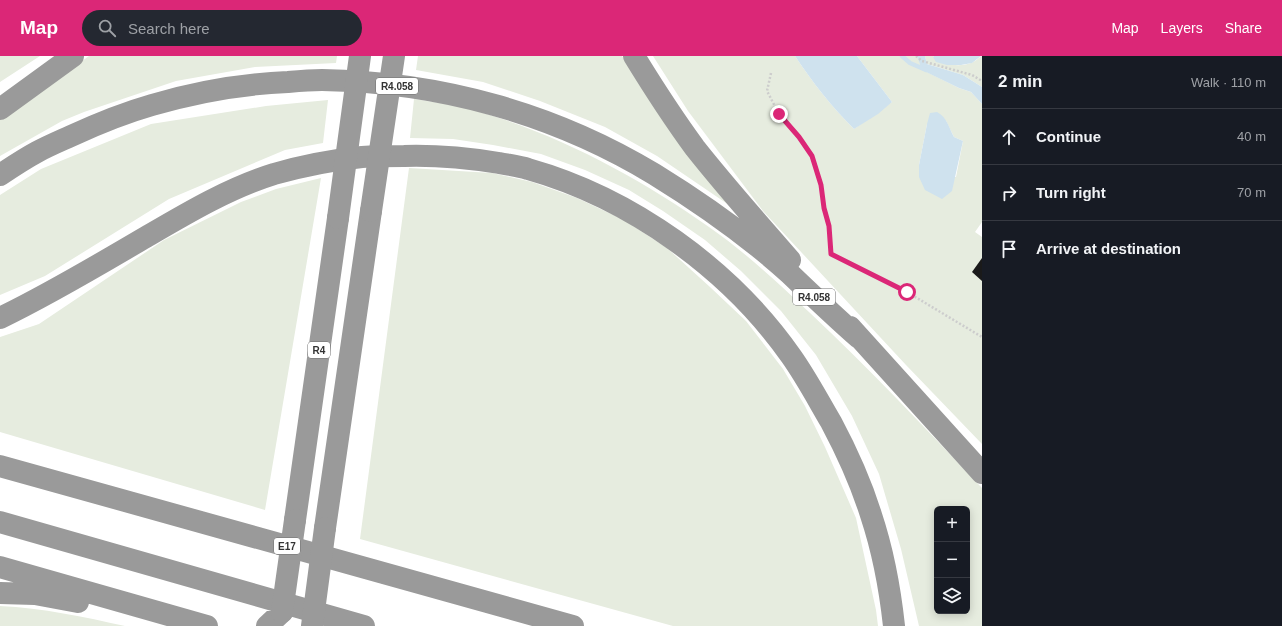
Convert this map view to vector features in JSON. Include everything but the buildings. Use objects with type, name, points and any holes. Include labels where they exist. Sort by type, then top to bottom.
[{"type":"highway","points":[[0,109],[73,56]]},
{"type":"highway","name":"R4","points":[[276,621],[295,520],[360,56]]},
{"type":"highway","points":[[312,626],[394,56]]},
{"type":"highway","points":[[634,56],[662,102],[712,169],[859,338],[982,473]]},
{"type":"highway","name":"R4.058","points":[[0,175],[38,151],[99,123],[150,105],[204,92],[261,83],[321,80],[373,83],[436,90],[490,102],[542,119],[600,145],[653,174],[697,202],[741,233],[788,272],[859,338]]},
{"type":"highway","points":[[0,318],[33,302],[174,220],[208,202],[245,185],[275,174],[316,164],[363,157],[425,156],[476,159],[526,168],[548,175],[584,188],[632,212],[672,238],[713,270],[757,314],[779,340],[792,357],[820,403],[844,447],[871,513],[891,596],[894,626]]},
{"type":"highway","name":"E17","points":[[0,466],[573,626]]},
{"type":"highway","points":[[0,522],[364,626]]},
{"type":"highway","points":[[0,567],[207,626]]},
{"type":"highway","points":[[0,592],[35,594],[116,611],[163,613]]},
{"type":"path","points":[[916,56],[922,61],[972,75],[982,81]]},
{"type":"path","points":[[771,73],[767,92],[779,114],[799,137],[812,156],[821,185],[824,208],[829,226],[831,254],[907,292],[982,337]]},
{"type":"shaded area","points":[[0,56],[40,56],[0,82]]},
{"type":"shaded area","points":[[89,56],[337,56],[336,63],[255,67],[176,81],[84,112],[62,121],[0,156],[0,118]]},
{"type":"shaded area","points":[[418,56],[622,56],[729,205],[657,156],[605,127],[540,101],[483,82],[416,70]]},
{"type":"shaded area","points":[[653,56],[795,56],[823,94],[854,129],[892,102],[857,56],[917,56],[923,70],[959,88],[971,92],[982,104],[982,222],[975,232],[982,237],[982,444],[906,365],[763,211],[688,111]],"holes":[[[946,121],[954,137],[963,141],[956,177],[919,177],[919,165],[927,124]]]},
{"type":"shaded area","points":[[925,56],[934,56],[933,57],[942,62],[961,65],[972,62],[982,56],[982,87],[963,75],[927,64]]},
{"type":"shaded area","points":[[414,99],[463,107],[502,119],[534,130],[595,158],[682,208],[748,257],[797,301],[897,398],[982,488],[982,626],[919,626],[901,549],[879,474],[852,416],[816,355],[781,311],[741,271],[705,240],[629,190],[585,170],[541,154],[453,139],[410,138]]},
{"type":"shaded area","points":[[328,100],[323,143],[285,150],[169,199],[45,276],[0,295],[0,195],[41,169],[151,124],[266,106]]},
{"type":"shaded area","points":[[409,168],[492,173],[532,182],[577,198],[624,220],[667,248],[746,321],[783,369],[805,406],[825,447],[856,518],[876,610],[878,626],[673,626],[360,539]]},
{"type":"shaded area","points":[[321,178],[265,510],[0,432],[0,337],[39,324],[164,240],[241,202],[276,189]]},
{"type":"shaded area","points":[[0,606],[48,611],[125,626],[0,626]]},
{"type":"water","points":[[795,56],[857,56],[892,102],[878,114],[854,129],[823,94]]},
{"type":"water","points":[[917,56],[925,56],[927,64],[963,75],[982,87],[982,104],[971,92],[959,88],[922,70]]},
{"type":"water","points":[[981,56],[972,63],[947,65],[936,62],[933,57]]},
{"type":"water","points":[[937,112],[943,117],[954,137],[963,141],[952,191],[942,199],[925,190],[919,177],[919,165],[930,113]]},
{"type":"waterway","points":[[902,56],[910,63],[926,70]]},
{"type":"route","points":[[779,114],[799,137],[812,156],[821,185],[824,208],[829,226],[831,254],[907,292]]}]
